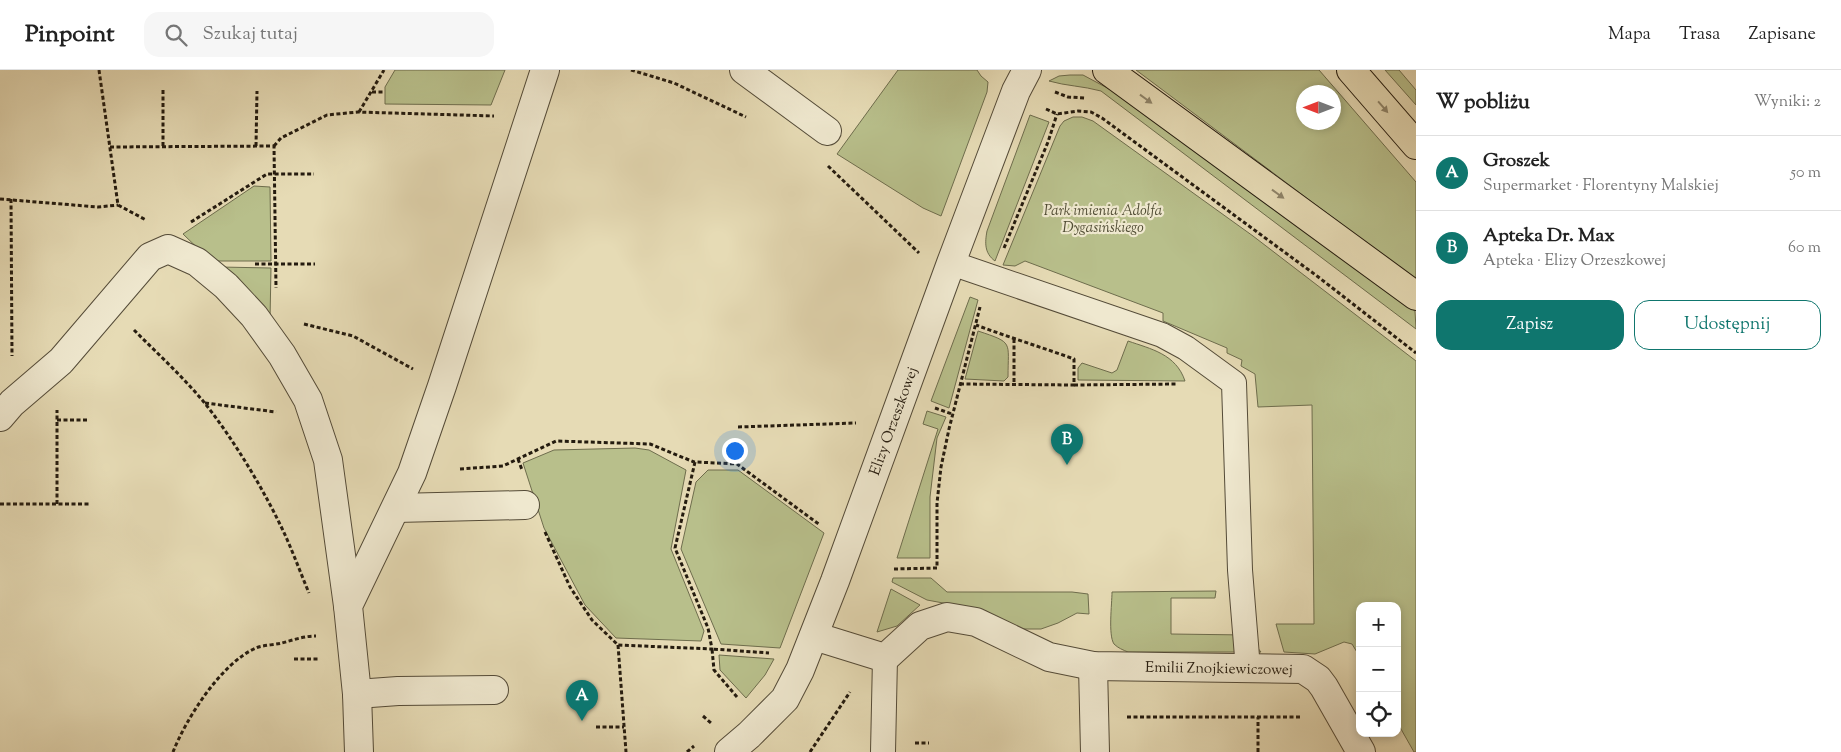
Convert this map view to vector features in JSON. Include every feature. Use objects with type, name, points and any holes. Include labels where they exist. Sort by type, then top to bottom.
[{"type":"main road","points":[[1107,70],[1416,296]]},
{"type":"main road","points":[[1351,70],[1416,145]]},
{"type":"street","points":[[348,606],[412,472],[545,70]]},
{"type":"street","points":[[744,70],[828,131]]},
{"type":"street","name":"Elizy Orzeszkowej","points":[[728,752],[749,735],[785,699],[800,670],[835,581],[950,263],[1016,91],[1027,70]]},
{"type":"street","points":[[6,410],[58,364],[166,239],[226,286],[254,316],[274,329],[308,400],[328,460],[348,606],[357,694],[359,752]]},
{"type":"street","points":[[396,508],[525,505]]},
{"type":"street","name":"Emilii Znojkiewiczowej","points":[[880,656],[920,626],[947,617],[976,622],[1049,657],[1093,666],[1303,670],[1311,674],[1324,686],[1361,752]]},
{"type":"street","points":[[814,636],[880,656]]},
{"type":"street","points":[[1093,666],[1095,752]]},
{"type":"street","points":[[357,694],[398,691],[494,690]]},
{"type":"lane","points":[[950,263],[1162,335],[1186,348],[1234,383],[1240,570],[1248,669]]},
{"type":"lane","points":[[880,656],[883,752]]},
{"type":"path","points":[[99,70],[118,205]]},
{"type":"path","points":[[358,112],[384,70]]},
{"type":"path","points":[[631,70],[674,83],[750,120]]},
{"type":"path","points":[[163,90],[163,147]]},
{"type":"path","points":[[256,146],[257,91]]},
{"type":"path","points":[[371,92],[384,92]]},
{"type":"path","points":[[442,386],[353,336],[274,329],[274,146],[281,138],[327,115],[358,112],[530,117]]},
{"type":"path","points":[[1002,252],[1048,142],[1055,113],[1091,112],[1102,118],[1317,276],[1416,353]]},
{"type":"path","points":[[110,148],[274,146]]},
{"type":"path","points":[[824,161],[922,256]]},
{"type":"path","points":[[0,199],[98,206],[118,205],[166,239],[267,174],[314,174]]},
{"type":"path","points":[[6,410],[11,200]]},
{"type":"path","points":[[275,264],[315,264]]},
{"type":"path","points":[[894,569],[937,568],[937,503],[941,467],[952,414],[983,298]]},
{"type":"path","points":[[106,308],[133,329],[190,386],[204,403],[262,491],[285,535],[312,599]]},
{"type":"path","points":[[976,325],[1074,359],[1074,385]]},
{"type":"path","points":[[1014,339],[1014,384]]},
{"type":"path","points":[[57,504],[58,364]]},
{"type":"path","points":[[960,384],[1234,383]]},
{"type":"path","points":[[204,403],[314,417]]},
{"type":"path","points":[[934,407],[952,414]]},
{"type":"path","points":[[58,420],[89,420]]},
{"type":"path","points":[[738,427],[858,423]]},
{"type":"path","points":[[412,472],[503,466],[556,441],[650,444],[694,462],[737,464],[820,525]]},
{"type":"path","points":[[694,462],[675,548],[708,628],[714,670],[738,699]]},
{"type":"path","points":[[0,504],[89,504]]},
{"type":"path","points":[[544,530],[570,587],[592,620],[618,645],[773,653]]},
{"type":"path","points":[[173,752],[193,712],[213,684],[234,662],[256,648],[307,636],[316,636]]},
{"type":"path","points":[[618,645],[626,752]]},
{"type":"path","points":[[810,752],[880,656]]},
{"type":"path","points":[[294,659],[319,659]]},
{"type":"path","points":[[1121,721],[1125,717],[1307,717]]},
{"type":"path","points":[[1258,717],[1258,752]]},
{"type":"path","points":[[596,727],[624,727]]},
{"type":"green space","points":[[395,70],[505,70],[491,105],[385,104],[385,87]]},
{"type":"green space","points":[[898,70],[977,70],[988,82],[987,92],[941,216],[923,208],[837,154]]},
{"type":"green space","points":[[1136,70],[1319,70],[1332,85],[1296,85],[1296,130],[1341,130],[1341,95],[1416,182],[1416,280]]},
{"type":"green space","points":[[1385,70],[1399,70],[1416,90],[1416,105]]},
{"type":"green space","points":[[1083,75],[1111,90],[1415,311],[1416,329],[1101,91],[1049,81],[1059,76]]},
{"type":"green space","points":[[1030,115],[1049,122],[995,261],[987,251],[987,231]]},
{"type":"green space","name":"Park imienia Adolfa Dygasińskiego","points":[[1073,117],[1082,117],[1093,121],[1253,236],[1416,361],[1416,752],[1414,752],[1401,729],[1401,602],[1356,602],[1356,650],[1352,644],[1344,642],[1315,654],[1284,652],[1276,624],[1314,624],[1312,405],[1258,407],[1255,374],[1241,366],[1242,360],[1227,353],[1227,348],[1163,321],[1163,313],[1025,261],[1015,266],[1003,265],[1060,126],[1064,121]]},
{"type":"green space","points":[[254,186],[270,187],[271,261],[211,261],[183,234]]},
{"type":"green space","points":[[219,267],[271,268],[270,320]]},
{"type":"green space","points":[[970,297],[978,300],[949,408],[931,401]]},
{"type":"green space","points":[[978,331],[998,338],[1006,345],[1008,350],[1008,377],[1004,381],[965,379]]},
{"type":"green space","points":[[1128,341],[1162,354],[1176,364],[1185,381],[1078,380],[1078,368],[1082,363],[1112,373],[1117,370]]},
{"type":"green space","points":[[927,411],[946,417],[937,438],[930,497],[930,558],[897,558],[938,429],[923,424]]},
{"type":"green space","points":[[635,448],[649,450],[686,470],[671,549],[704,631],[701,641],[616,638],[585,605],[544,528],[523,463],[554,450]]},
{"type":"green space","points":[[708,470],[738,470],[824,533],[780,648],[721,644],[681,549],[696,482]]},
{"type":"green space","points":[[893,578],[931,578],[947,592],[1072,592],[1088,594],[1089,614],[1077,613],[1041,629],[1017,629],[986,611],[927,600],[892,582]]},
{"type":"green space","points":[[891,589],[920,605],[897,626],[877,632]]},
{"type":"green space","points":[[1216,591],[1215,598],[1171,598],[1171,634],[1247,635],[1261,652],[1128,652],[1119,648],[1112,640],[1112,592]]},
{"type":"green space","points":[[719,655],[774,659],[765,675],[746,698],[720,670]]},
{"type":"place","name":"Apteka Dr. Max","points":[[1067,465]]},
{"type":"place","name":"Groszek","points":[[582,721]]}]
